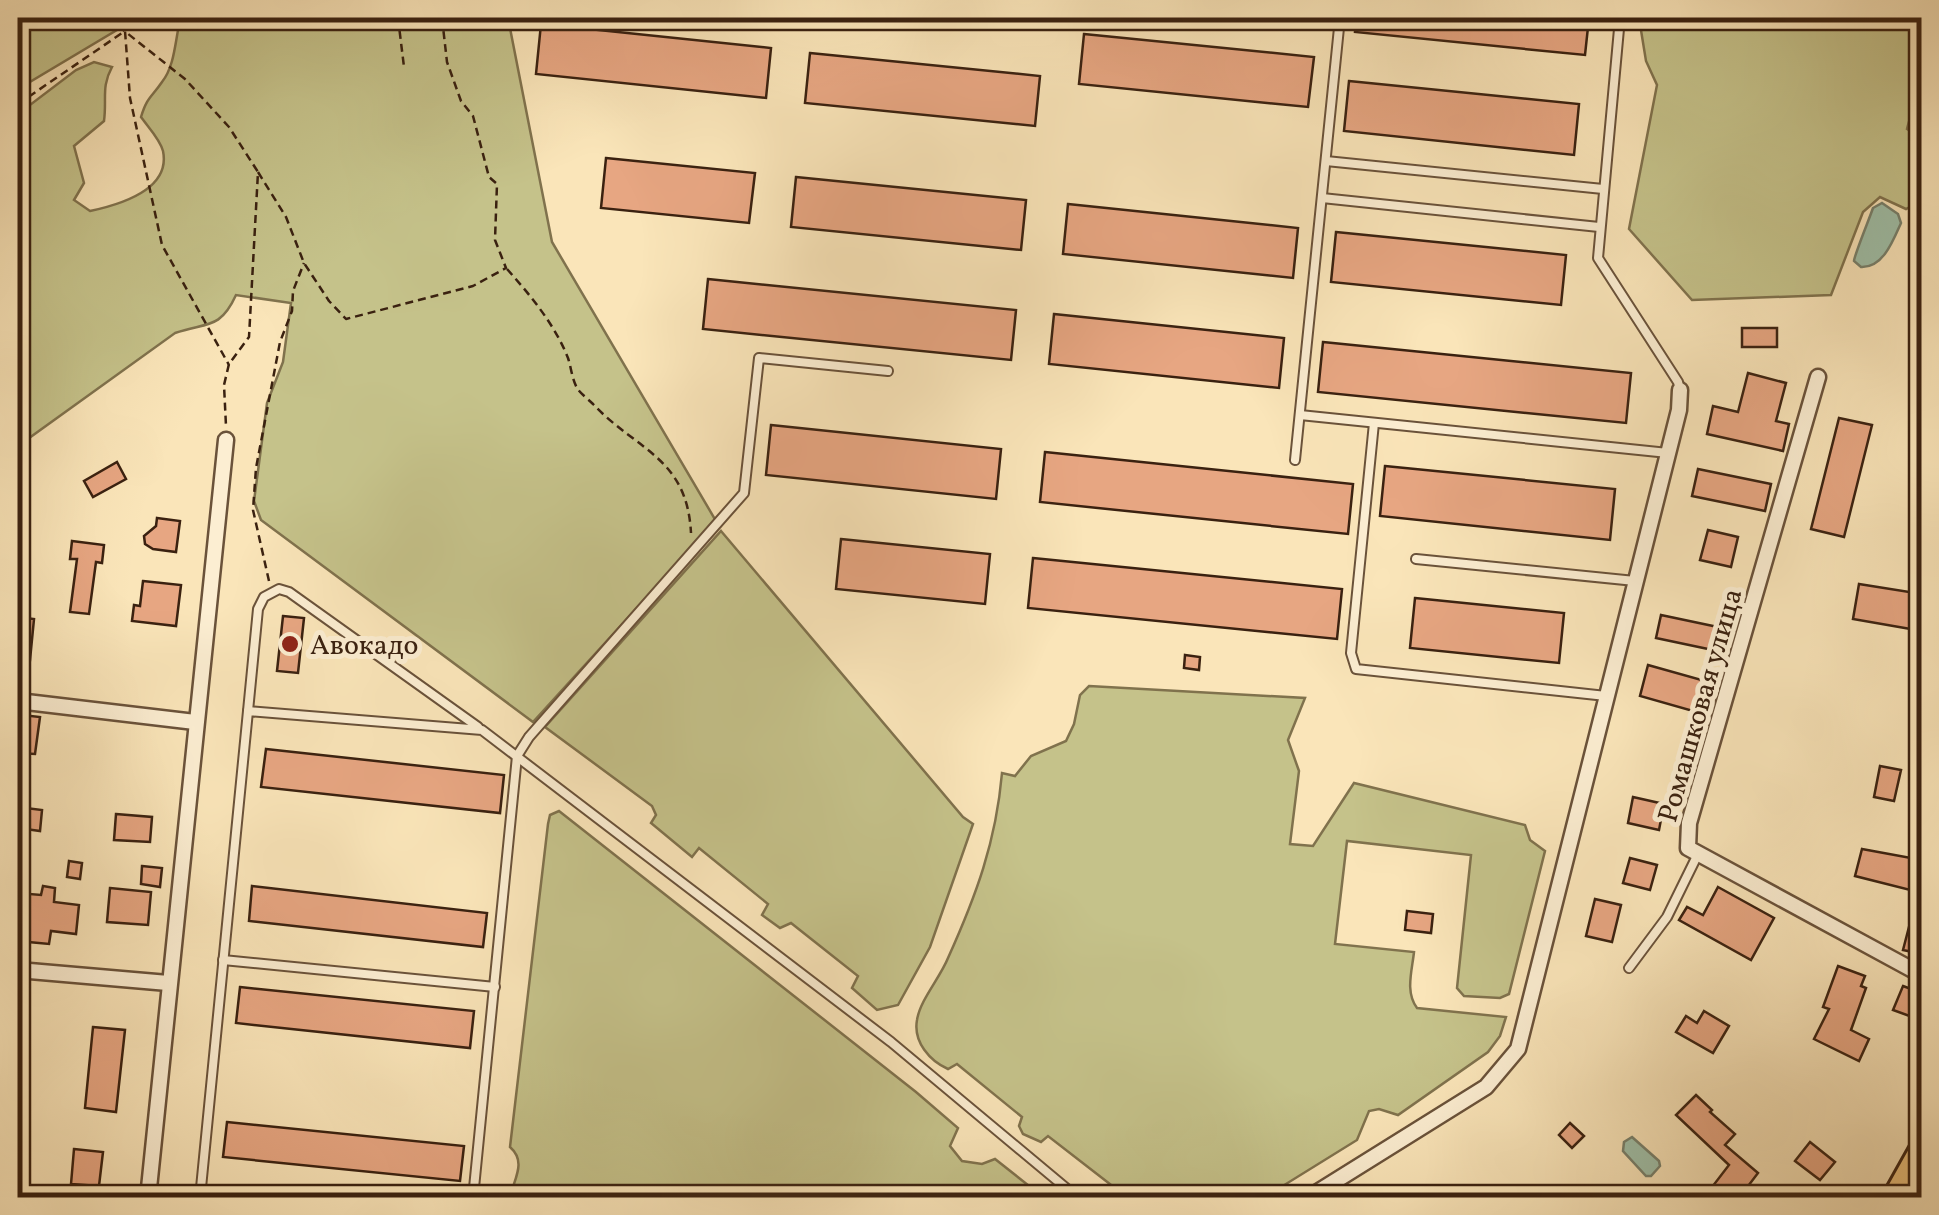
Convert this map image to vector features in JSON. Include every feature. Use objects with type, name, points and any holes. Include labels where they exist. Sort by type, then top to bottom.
[{"type":"main road","points":[[1894,1198],[1922,1148]]},
{"type":"street","name":"Ромашковая улица","points":[[1818,377],[1689,823],[1688,848],[1696,856],[1922,975]]},
{"type":"street","points":[[1308,1198],[1486,1087],[1518,1049],[1668,453],[1680,390]]},
{"type":"street","points":[[148,1198],[226,440]]},
{"type":"street","points":[[18,701],[196,722]]},
{"type":"street","points":[[18,970],[168,984]]},
{"type":"lane","points":[[1295,460],[1340,18]]},
{"type":"lane","points":[[1620,18],[1597,246],[1602,267],[1680,390]]},
{"type":"lane","points":[[1326,160],[1603,189]]},
{"type":"lane","points":[[1322,198],[1599,226]]},
{"type":"lane","points":[[473,1198],[517,756],[744,493],[759,358],[888,372]]},
{"type":"lane","points":[[1300,415],[1668,453]]},
{"type":"lane","points":[[1374,423],[1351,654],[1356,669],[1606,696]]},
{"type":"lane","points":[[1416,559],[1636,582]]},
{"type":"lane","points":[[200,1198],[258,609],[270,592],[279,589],[289,592],[517,756],[891,1042],[1078,1198]]},
{"type":"lane","points":[[248,711],[482,730]]},
{"type":"lane","points":[[1629,968],[1667,916],[1696,856]]},
{"type":"lane","points":[[223,960],[495,987]]},
{"type":"path","points":[[108,18],[185,79],[229,126],[286,217],[304,263],[346,319],[473,286],[506,268]]},
{"type":"path","points":[[398,18],[404,67]]},
{"type":"path","points":[[442,18],[447,62],[461,101],[473,116],[490,177],[497,184],[495,240],[506,268],[535,301],[567,356],[576,387],[606,418],[656,453],[680,487],[692,531],[691,556]]},
{"type":"path","points":[[18,104],[125,31]]},
{"type":"path","points":[[125,31],[130,98],[162,245],[229,367]]},
{"type":"path","points":[[226,440],[224,385],[229,367],[249,338],[258,172]]},
{"type":"path","points":[[270,592],[253,510],[256,468],[280,342],[304,263]]},
{"type":"shaded area","points":[[18,18],[137,18],[18,89]]},
{"type":"shaded area","points":[[189,18],[508,18],[552,242],[716,521],[533,722],[261,520],[254,501],[267,403],[283,362],[291,303],[236,295],[218,320],[175,333],[18,446],[18,114],[76,70],[94,62],[112,67],[105,87],[104,121],[74,146],[84,183],[74,200],[90,211],[128,200],[151,186],[163,165],[163,151],[141,117],[169,69],[179,25]]},
{"type":"shaded area","points":[[1639,18],[1908,18],[1916,31],[1922,58],[1907,129],[1921,138],[1917,203],[1906,209],[1880,197],[1863,212],[1831,295],[1692,300],[1629,229],[1657,85],[1646,61]]},
{"type":"shaded area","points":[[1882,203],[1898,214],[1901,223],[1881,258],[1861,267],[1854,261],[1873,208]]},
{"type":"shaded area","points":[[721,531],[963,817],[973,824],[930,947],[898,1005],[877,1010],[852,988],[858,976],[791,923],[780,928],[762,915],[768,904],[699,848],[692,857],[651,823],[656,815],[652,806],[545,727]]},
{"type":"shaded area","points":[[1089,686],[1305,698],[1288,740],[1299,771],[1290,844],[1313,846],[1354,783],[1525,825],[1530,840],[1545,851],[1509,994],[1500,998],[1464,996],[1457,988],[1471,855],[1347,841],[1335,944],[1414,952],[1410,988],[1417,1008],[1506,1017],[1500,1036],[1488,1052],[1398,1115],[1379,1109],[1369,1111],[1357,1140],[1265,1197],[1112,1197],[1115,1188],[1048,1136],[1041,1142],[1023,1134],[1019,1126],[1022,1117],[957,1064],[948,1069],[929,1056],[916,1028],[919,1012],[944,966],[976,890],[990,846],[1002,773],[1015,776],[1031,756],[1066,741],[1080,695]]},
{"type":"shaded area","points":[[559,811],[958,1128],[950,1146],[962,1161],[982,1164],[995,1159],[1043,1197],[510,1197],[519,1165],[510,1147],[548,824],[550,815]]},
{"type":"shaded area","points":[[1632,1137],[1659,1161],[1660,1166],[1651,1176],[1646,1176],[1623,1151],[1624,1142]]},
{"type":"building","points":[[1356,18],[1589,18],[1585,55],[1355,32]]},
{"type":"building","points":[[541,24],[771,48],[766,98],[536,74]]},
{"type":"building","points":[[1084,34],[1314,57],[1308,107],[1079,84]]},
{"type":"building","points":[[810,53],[1040,76],[1035,126],[805,103]]},
{"type":"building","points":[[1349,81],[1579,104],[1574,155],[1344,131]]},
{"type":"building","points":[[606,158],[755,173],[749,223],[601,208]]},
{"type":"building","points":[[796,177],[1026,200],[1021,250],[791,227]]},
{"type":"building","points":[[1068,204],[1298,228],[1293,278],[1063,254]]},
{"type":"building","points":[[1336,232],[1566,255],[1561,305],[1331,282]]},
{"type":"building","points":[[708,279],[1016,310],[1011,360],[703,329]]},
{"type":"building","points":[[1054,314],[1284,338],[1279,388],[1049,364]]},
{"type":"building","points":[[1742,328],[1777,328],[1777,347],[1742,347]]},
{"type":"building","points":[[1323,342],[1631,373],[1626,423],[1318,392]]},
{"type":"building","points":[[1748,373],[1786,383],[1776,421],[1789,424],[1783,451],[1707,434],[1713,406],[1738,412]]},
{"type":"building","points":[[1839,418],[1872,425],[1844,537],[1811,529]]},
{"type":"building","points":[[771,425],[1001,449],[996,499],[766,475]]},
{"type":"building","points":[[1045,452],[1353,484],[1348,534],[1040,502]]},
{"type":"building","points":[[117,462],[126,479],[93,497],[84,481]]},
{"type":"building","points":[[1385,466],[1615,489],[1610,540],[1380,516]]},
{"type":"building","points":[[1698,469],[1771,484],[1765,511],[1692,496]]},
{"type":"building","points":[[157,518],[180,521],[176,552],[145,544],[144,536],[156,526]]},
{"type":"building","points":[[1708,530],[1738,537],[1731,567],[1700,560]]},
{"type":"building","points":[[841,539],[990,554],[985,604],[836,589]]},
{"type":"building","points":[[72,541],[104,545],[102,563],[96,562],[89,614],[70,612],[77,559],[70,559]]},
{"type":"building","points":[[1033,558],[1342,589],[1337,639],[1028,608]]},
{"type":"building","points":[[143,581],[181,585],[176,626],[132,621],[134,605],[140,606]]},
{"type":"building","points":[[1859,584],[1922,594],[1922,631],[1853,619]]},
{"type":"building","points":[[1415,598],[1564,613],[1559,663],[1410,648]]},
{"type":"building","points":[[1661,615],[1732,630],[1727,653],[1656,638]]},
{"type":"building","name":"Авокадо","points":[[283,616],[304,618],[298,673],[277,671]]},
{"type":"building","points":[[18,617],[34,619],[30,660],[18,658]]},
{"type":"building","points":[[1185,655],[1200,657],[1199,670],[1184,668]]},
{"type":"building","points":[[1648,665],[1716,684],[1707,715],[1640,696]]},
{"type":"building","points":[[22,715],[40,717],[35,754],[18,753]]},
{"type":"building","points":[[266,749],[504,775],[500,813],[261,787]]},
{"type":"building","points":[[1880,766],[1901,770],[1894,801],[1874,797]]},
{"type":"building","points":[[1633,797],[1664,804],[1659,830],[1628,823]]},
{"type":"building","points":[[18,807],[42,810],[40,831],[18,828]]},
{"type":"building","points":[[116,814],[152,817],[150,842],[114,840]]},
{"type":"building","points":[[1862,849],[1922,860],[1922,893],[1855,876]]},
{"type":"building","points":[[1630,858],[1657,865],[1650,890],[1623,883]]},
{"type":"building","points":[[69,861],[82,863],[80,879],[67,877]]},
{"type":"building","points":[[142,866],[162,868],[160,887],[141,884]]},
{"type":"building","points":[[43,886],[55,888],[54,902],[79,905],[76,934],[51,931],[49,944],[18,941],[18,893],[41,895]]},
{"type":"building","points":[[252,886],[487,913],[483,947],[249,921]]},
{"type":"building","points":[[1718,887],[1774,918],[1751,960],[1679,920],[1687,907],[1703,915]]},
{"type":"building","points":[[110,888],[151,892],[148,925],[107,922]]},
{"type":"building","points":[[1595,899],[1621,905],[1612,942],[1586,936]]},
{"type":"building","points":[[1407,911],[1433,914],[1431,933],[1405,930]]},
{"type":"building","points":[[1910,923],[1922,926],[1922,954],[1903,950]]},
{"type":"building","points":[[1838,966],[1865,976],[1861,986],[1866,988],[1851,1030],[1869,1039],[1859,1061],[1814,1039],[1829,1009],[1823,1007]]},
{"type":"building","points":[[1903,986],[1922,993],[1915,1018],[1893,1010]]},
{"type":"building","points":[[240,987],[474,1011],[470,1048],[236,1023]]},
{"type":"building","points":[[1704,1011],[1729,1026],[1713,1053],[1676,1032],[1686,1016],[1697,1023]]},
{"type":"building","points":[[93,1027],[125,1030],[116,1112],[85,1108]]},
{"type":"building","points":[[1696,1095],[1735,1134],[1725,1145],[1758,1173],[1739,1198],[1717,1198],[1709,1191],[1729,1165],[1676,1115]]},
{"type":"building","points":[[227,1122],[464,1146],[460,1181],[223,1157]]},
{"type":"building","points":[[1570,1123],[1584,1136],[1572,1148],[1559,1135]]},
{"type":"building","points":[[1810,1142],[1835,1162],[1820,1180],[1795,1161]]},
{"type":"building","points":[[74,1149],[103,1152],[99,1186],[71,1184]]},
{"type":"place","name":"Авокадо","points":[[290,644]]}]
